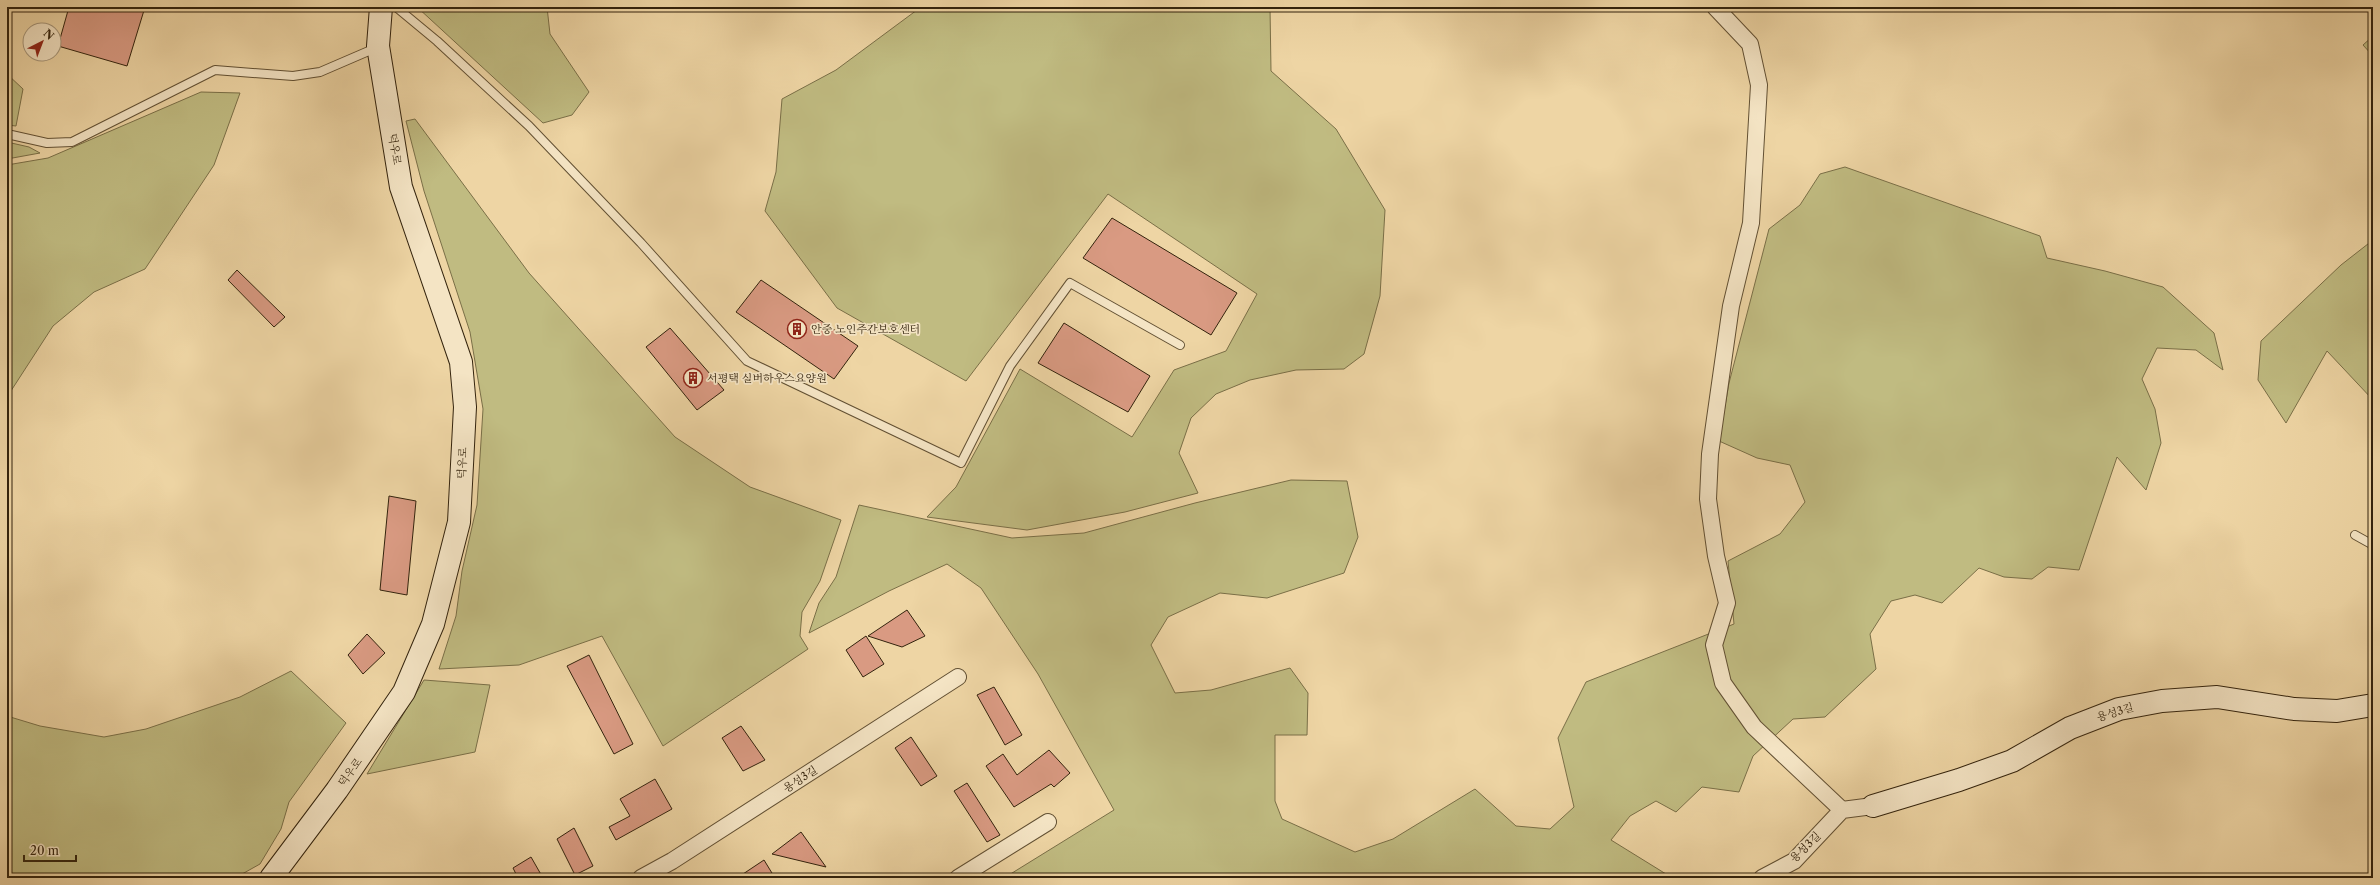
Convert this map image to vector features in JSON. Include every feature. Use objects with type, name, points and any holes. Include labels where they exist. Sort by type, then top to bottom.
[{"type":"street","name":"덕우로","points":[[271,878],[338,790],[404,692],[433,624],[459,522],[465,407],[461,362],[401,187],[378,46],[381,7]]},
{"type":"street","points":[[1715,7],[1750,44],[1759,85],[1751,222],[1731,306],[1710,454],[1708,499],[1716,556],[1727,603],[1714,645],[1723,683],[1754,726],[1842,810],[1873,806]]},
{"type":"street","name":"용성3길","points":[[641,878],[672,861],[958,677]]},
{"type":"street","name":"용성3길","points":[[1873,806],[1959,780],[2012,761],[2070,728],[2119,709],[2162,701],[2217,697],[2294,709],[2338,711],[2373,705]]},
{"type":"street","name":"용성3길","points":[[1762,878],[1794,861],[1842,810]]},
{"type":"street","points":[[958,878],[1048,822]]},
{"type":"lane","points":[[396,7],[437,41],[529,126],[641,243],[747,361],[961,463],[1010,366],[1070,283],[1180,345]]},
{"type":"lane","points":[[7,134],[47,143],[72,142],[215,70],[293,76],[320,72],[378,46]]},
{"type":"lane","points":[[2355,535],[2373,545]]},
{"type":"shaded area","points":[[417,7],[547,7],[550,34],[589,92],[572,115],[543,123]]},
{"type":"shaded area","points":[[921,7],[1270,8],[1271,71],[1336,129],[1385,210],[1380,296],[1364,354],[1344,369],[1296,370],[1250,380],[1216,394],[1191,418],[1179,453],[1198,493],[1125,512],[1027,530],[927,517],[956,487],[1020,369],[1132,437],[1174,370],[1226,351],[1257,294],[1108,194],[966,381],[837,308],[765,211],[776,172],[782,99],[836,70]]},
{"type":"shaded area","points":[[2373,36],[2373,56],[2363,45]]},
{"type":"shaded area","points":[[7,74],[23,89],[16,126],[7,125]]},
{"type":"shaded area","points":[[201,92],[240,93],[214,165],[145,269],[94,292],[53,326],[7,397],[7,165],[48,158]]},
{"type":"shaded area","points":[[415,119],[529,273],[675,437],[750,487],[841,520],[820,581],[802,612],[800,636],[808,649],[663,746],[602,636],[519,665],[439,669],[456,616],[462,571],[477,505],[483,409],[470,332],[424,191],[406,121]]},
{"type":"shaded area","points":[[7,142],[29,147],[40,153],[7,159]]},
{"type":"shaded area","points":[[1845,167],[2040,236],[2047,258],[2105,271],[2163,287],[2214,333],[2223,370],[2196,350],[2157,348],[2142,379],[2155,409],[2161,443],[2146,490],[2117,457],[2079,570],[2048,567],[2032,579],[2004,577],[1979,568],[1942,603],[1915,595],[1891,601],[1870,634],[1876,669],[1825,717],[1793,719],[1753,756],[1739,792],[1702,787],[1676,812],[1656,801],[1630,816],[1611,840],[1666,874],[1664,878],[1004,878],[1114,810],[1038,674],[981,588],[947,564],[889,591],[809,633],[819,603],[836,577],[859,505],[1012,538],[1084,533],[1195,503],[1291,480],[1347,481],[1358,537],[1344,573],[1267,598],[1220,593],[1168,617],[1151,645],[1175,693],[1211,690],[1290,668],[1308,693],[1307,735],[1275,735],[1275,801],[1282,819],[1355,852],[1393,839],[1475,789],[1516,826],[1550,829],[1574,807],[1558,738],[1586,682],[1734,624],[1728,561],[1780,534],[1805,502],[1790,465],[1757,458],[1719,441],[1729,383],[1769,229],[1800,205],[1820,174]]},
{"type":"shaded area","points":[[2373,240],[2373,400],[2327,351],[2286,423],[2258,380],[2261,341],[2341,265]]},
{"type":"shaded area","points":[[291,671],[346,723],[289,802],[281,829],[260,864],[235,878],[7,878],[7,716],[40,726],[104,737],[146,729],[240,697]]},
{"type":"shaded area","points":[[424,680],[490,685],[475,752],[367,774]]},
{"type":"building","points":[[69,7],[145,7],[127,66],[62,47],[62,32]]},
{"type":"building","points":[[1112,218],[1237,293],[1211,335],[1083,258]]},
{"type":"building","points":[[237,270],[285,317],[274,327],[228,280]]},
{"type":"building","name":"안중 노인주간보호센터","points":[[761,280],[858,346],[834,379],[736,312]]},
{"type":"building","points":[[1064,323],[1150,376],[1128,412],[1038,363]]},
{"type":"building","name":"서평택 실버하우스요양원","points":[[670,328],[724,390],[697,410],[646,347]]},
{"type":"building","points":[[389,496],[416,501],[407,595],[380,590]]},
{"type":"building","points":[[907,610],[925,636],[902,647],[868,636]]},
{"type":"building","points":[[367,634],[385,653],[363,674],[348,655]]},
{"type":"building","points":[[866,636],[884,664],[863,677],[846,650]]},
{"type":"building","points":[[589,655],[633,744],[614,754],[567,666]]},
{"type":"building","points":[[994,687],[1022,735],[1005,745],[977,695]]},
{"type":"building","points":[[741,726],[765,760],[743,771],[722,738]]},
{"type":"building","points":[[911,737],[937,776],[921,786],[895,748]]},
{"type":"building","points":[[1049,750],[1070,773],[1054,787],[1051,784],[1014,807],[986,766],[1003,754],[1017,775]]},
{"type":"building","points":[[655,779],[672,809],[616,840],[609,827],[630,816],[620,799]]},
{"type":"building","points":[[967,783],[1000,835],[987,842],[954,791]]},
{"type":"building","points":[[574,828],[593,866],[575,875],[557,839]]},
{"type":"building","points":[[801,832],[826,867],[772,854]]},
{"type":"building","points":[[531,857],[543,878],[518,878],[513,868]]},
{"type":"building","points":[[764,860],[775,878],[737,878]]},
{"type":"place","name":"안중 노인주간보호센터","points":[[797,329]]},
{"type":"place","name":"서평택 실버하우스요양원","points":[[693,378]]}]
